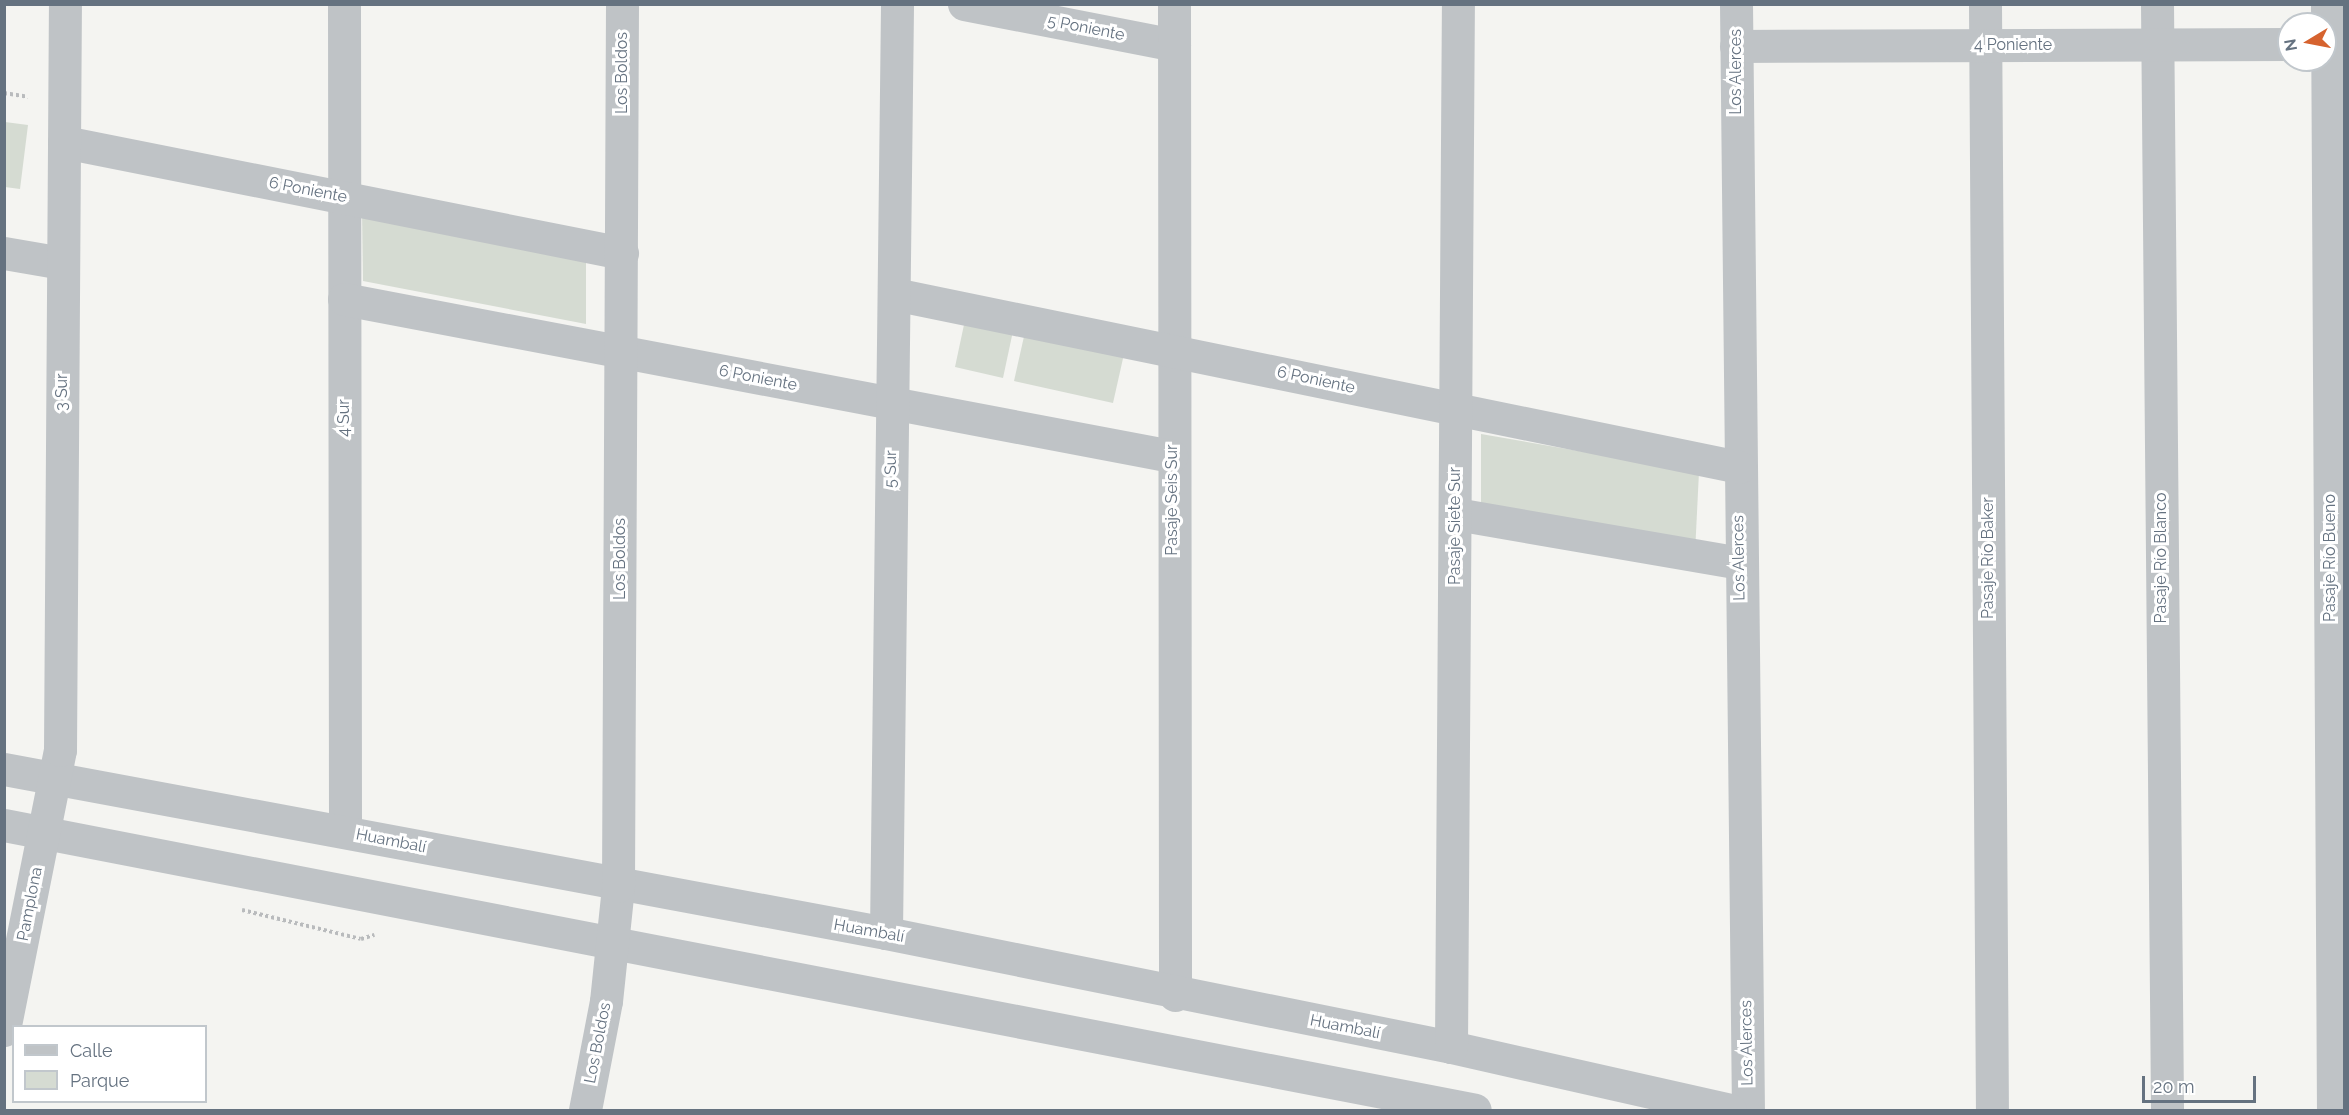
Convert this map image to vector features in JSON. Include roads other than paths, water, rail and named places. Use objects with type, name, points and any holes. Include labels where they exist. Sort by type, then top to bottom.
[{"type":"street","name":"3 Sur","points":[[57,779],[65,4]]},
{"type":"street","name":"4 Sur","points":[[344,4],[345,831]]},
{"type":"street","name":"Los Boldos","points":[[585,1110],[612,944],[618,886],[622,4]]},
{"type":"street","name":"5 Sur","points":[[886,933],[897,4]]},
{"type":"street","name":"5 Poniente","points":[[964,4],[1174,45]]},
{"type":"street","name":"Pasaje Seis Sur","points":[[1174,4],[1171,456],[1175,995]]},
{"type":"street","name":"Pasaje Siete Sur","points":[[1451,1047],[1458,4]]},
{"type":"street","name":"Los Alerces","points":[[1736,4],[1739,562],[1748,1110]]},
{"type":"street","name":"Pasaje Río Baker","points":[[1985,4],[1992,1110]]},
{"type":"street","name":"Pasaje Río Blanco","points":[[2157,4],[2167,1110]]},
{"type":"street","name":"4 Poniente","points":[[1736,46],[2277,44]]},
{"type":"street","name":"Pasaje Río Bueno","points":[[2333,72],[2336,219],[2338,908],[2333,1110]]},
{"type":"street","name":"6 Poniente","points":[[64,142],[622,253]]},
{"type":"street","points":[[4,253],[62,263]]},
{"type":"street","name":"6 Poniente","points":[[894,294],[1739,467]]},
{"type":"street","name":"6 Poniente","points":[[344,299],[1171,456]]},
{"type":"street","points":[[1455,514],[1739,562]]},
{"type":"street","name":"Huambalí","points":[[4,769],[345,831],[618,886],[886,933],[1175,995],[1451,1047],[1730,1110]]},
{"type":"street","name":"Pamplona","points":[[4,1030],[57,779]]},
{"type":"street","points":[[4,825],[1475,1110]]}]
